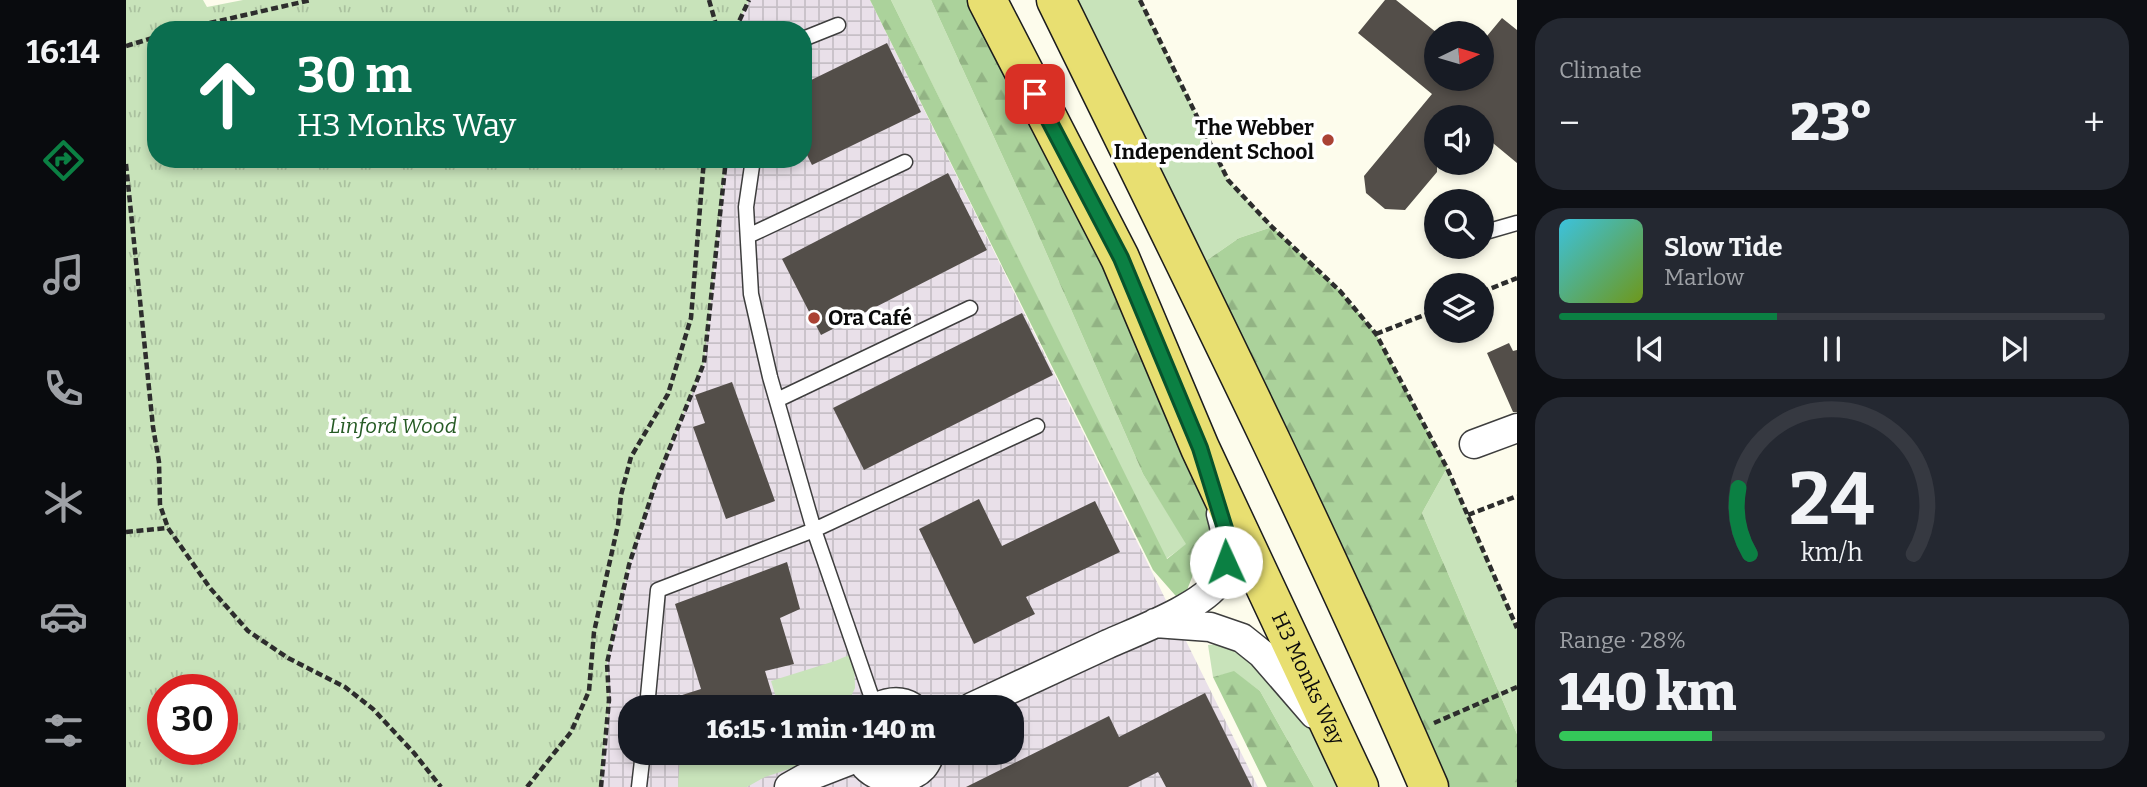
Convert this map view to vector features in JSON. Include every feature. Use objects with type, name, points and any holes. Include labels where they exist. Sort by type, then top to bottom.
[{"type":"main road","name":"H3 Monks Way","points":[[987,0],[1121,258],[1200,448],[1358,784]]},
{"type":"main road","points":[[1056,0],[1191,272],[1429,787]]},
{"type":"street","points":[[1474,444],[1517,428]]},
{"type":"street","points":[[998,695],[1155,623],[1203,598],[1219,581],[1226,562],[1227,535],[1200,448]]},
{"type":"street","points":[[1155,623],[1210,627],[1242,638],[1262,654],[1307,704],[1358,784]]},
{"type":"street","points":[[789,787],[836,765]]},
{"type":"street","points":[[864,765],[876,775],[913,782],[924,765]]},
{"type":"lane","points":[[812,35],[838,25]]},
{"type":"lane","points":[[748,236],[905,162]]},
{"type":"lane","points":[[752,168],[746,207],[751,294],[777,400],[814,530],[872,695]]},
{"type":"lane","points":[[1494,230],[1517,223]]},
{"type":"lane","points":[[777,400],[970,308]]},
{"type":"lane","points":[[648,695],[658,590],[814,530],[1037,426]]},
{"type":"lane","points":[[639,787],[642,765]]},
{"type":"path","points":[[219,21],[311,0]]},
{"type":"path","points":[[709,0],[715,21]]},
{"type":"path","points":[[739,21],[749,0]]},
{"type":"path","points":[[1140,0],[1228,180],[1272,227],[1340,291],[1376,334],[1447,468],[1517,628]]},
{"type":"path","points":[[126,46],[147,40]]},
{"type":"path","points":[[126,164],[153,428],[159,462],[160,505],[168,528],[210,588],[248,631],[288,658],[345,687],[373,709],[441,787]]},
{"type":"path","points":[[527,787],[571,732],[589,691],[594,632],[631,457],[668,394],[691,318],[703,168]]},
{"type":"path","points":[[601,787],[609,700],[607,663],[629,565],[656,482],[705,363],[725,168]]},
{"type":"path","points":[[1494,287],[1517,278]]},
{"type":"path","points":[[1376,334],[1424,315]]},
{"type":"path","points":[[1468,515],[1517,496]]},
{"type":"path","points":[[126,532],[168,528]]},
{"type":"path","points":[[1436,735],[1431,724],[1517,687]]},
{"type":"shaded area","points":[[749,0],[870,0],[1258,787],[601,787],[609,700],[607,663],[629,565],[656,482],[704,363],[725,168],[812,168],[812,21],[739,21]]},
{"type":"green space","name":"Linford Wood","points":[[126,0],[203,0],[207,7],[243,0],[749,0],[739,21],[147,21],[147,168],[725,168],[704,363],[656,482],[629,565],[607,663],[609,700],[601,787],[126,787]]},
{"type":"green space","points":[[870,0],[891,0],[1167,559],[1186,544],[1143,474],[1031,218],[931,0],[987,0],[1200,448],[1212,526],[1182,603],[1153,570]]},
{"type":"green space","points":[[891,0],[931,0],[1031,218],[1143,474],[1187,544],[1166,559]]},
{"type":"green space","points":[[1056,0],[1140,0],[1228,180],[1272,227],[1239,238],[1190,272]]},
{"type":"green space","points":[[1272,227],[1340,291],[1376,334],[1447,468],[1422,513],[1517,734],[1517,787],[1429,787],[1190,272],[1239,238]]},
{"type":"green space","points":[[1447,468],[1517,628],[1517,734],[1422,513]]},
{"type":"green space","points":[[1223,644],[1237,649],[1307,704],[1359,787],[1314,787],[1260,691],[1234,672],[1213,677],[1208,645]]},
{"type":"green space","points":[[854,653],[855,688],[852,695],[775,695],[771,681]]},
{"type":"green space","points":[[1234,671],[1260,691],[1314,787],[1267,787],[1213,677]]},
{"type":"green space","points":[[679,765],[801,765],[765,777],[747,787],[678,787]]},
{"type":"building","points":[[1385,0],[1396,0],[1424,23],[1424,87],[1358,33]]},
{"type":"building","points":[[1502,18],[1517,30],[1517,163],[1494,144],[1494,105],[1424,105],[1424,175],[1434,175],[1405,210],[1385,209],[1366,193],[1364,176],[1432,94],[1428,91],[1494,91],[1494,28]]},
{"type":"building","points":[[887,43],[921,112],[812,165],[812,80]]},
{"type":"building","points":[[948,173],[987,250],[821,335],[782,259]]},
{"type":"building","points":[[1022,313],[1053,375],[864,470],[833,408]]},
{"type":"building","points":[[1509,343],[1513,351],[1517,350],[1517,412],[1513,412],[1487,353]]},
{"type":"building","points":[[732,382],[775,501],[726,519],[693,427],[705,423],[695,395]]},
{"type":"building","points":[[979,499],[1002,546],[1095,501],[1120,552],[1026,597],[1035,614],[974,644],[919,529]]},
{"type":"building","points":[[787,562],[800,609],[780,618],[794,664],[765,671],[772,695],[682,695],[701,689],[675,604]]},
{"type":"building","points":[[1205,693],[1252,787],[1166,787],[1158,772],[1128,787],[966,787],[1010,765],[1024,765],[1024,758],[1109,716],[1119,737]]},
{"type":"place","name":"The Webber Independent School","points":[[1328,140]]},
{"type":"place","name":"Ora Café","points":[[814,318]]},
{"type":"route","points":[[1035,94],[1121,258],[1200,448],[1227,535],[1226,562]]}]
